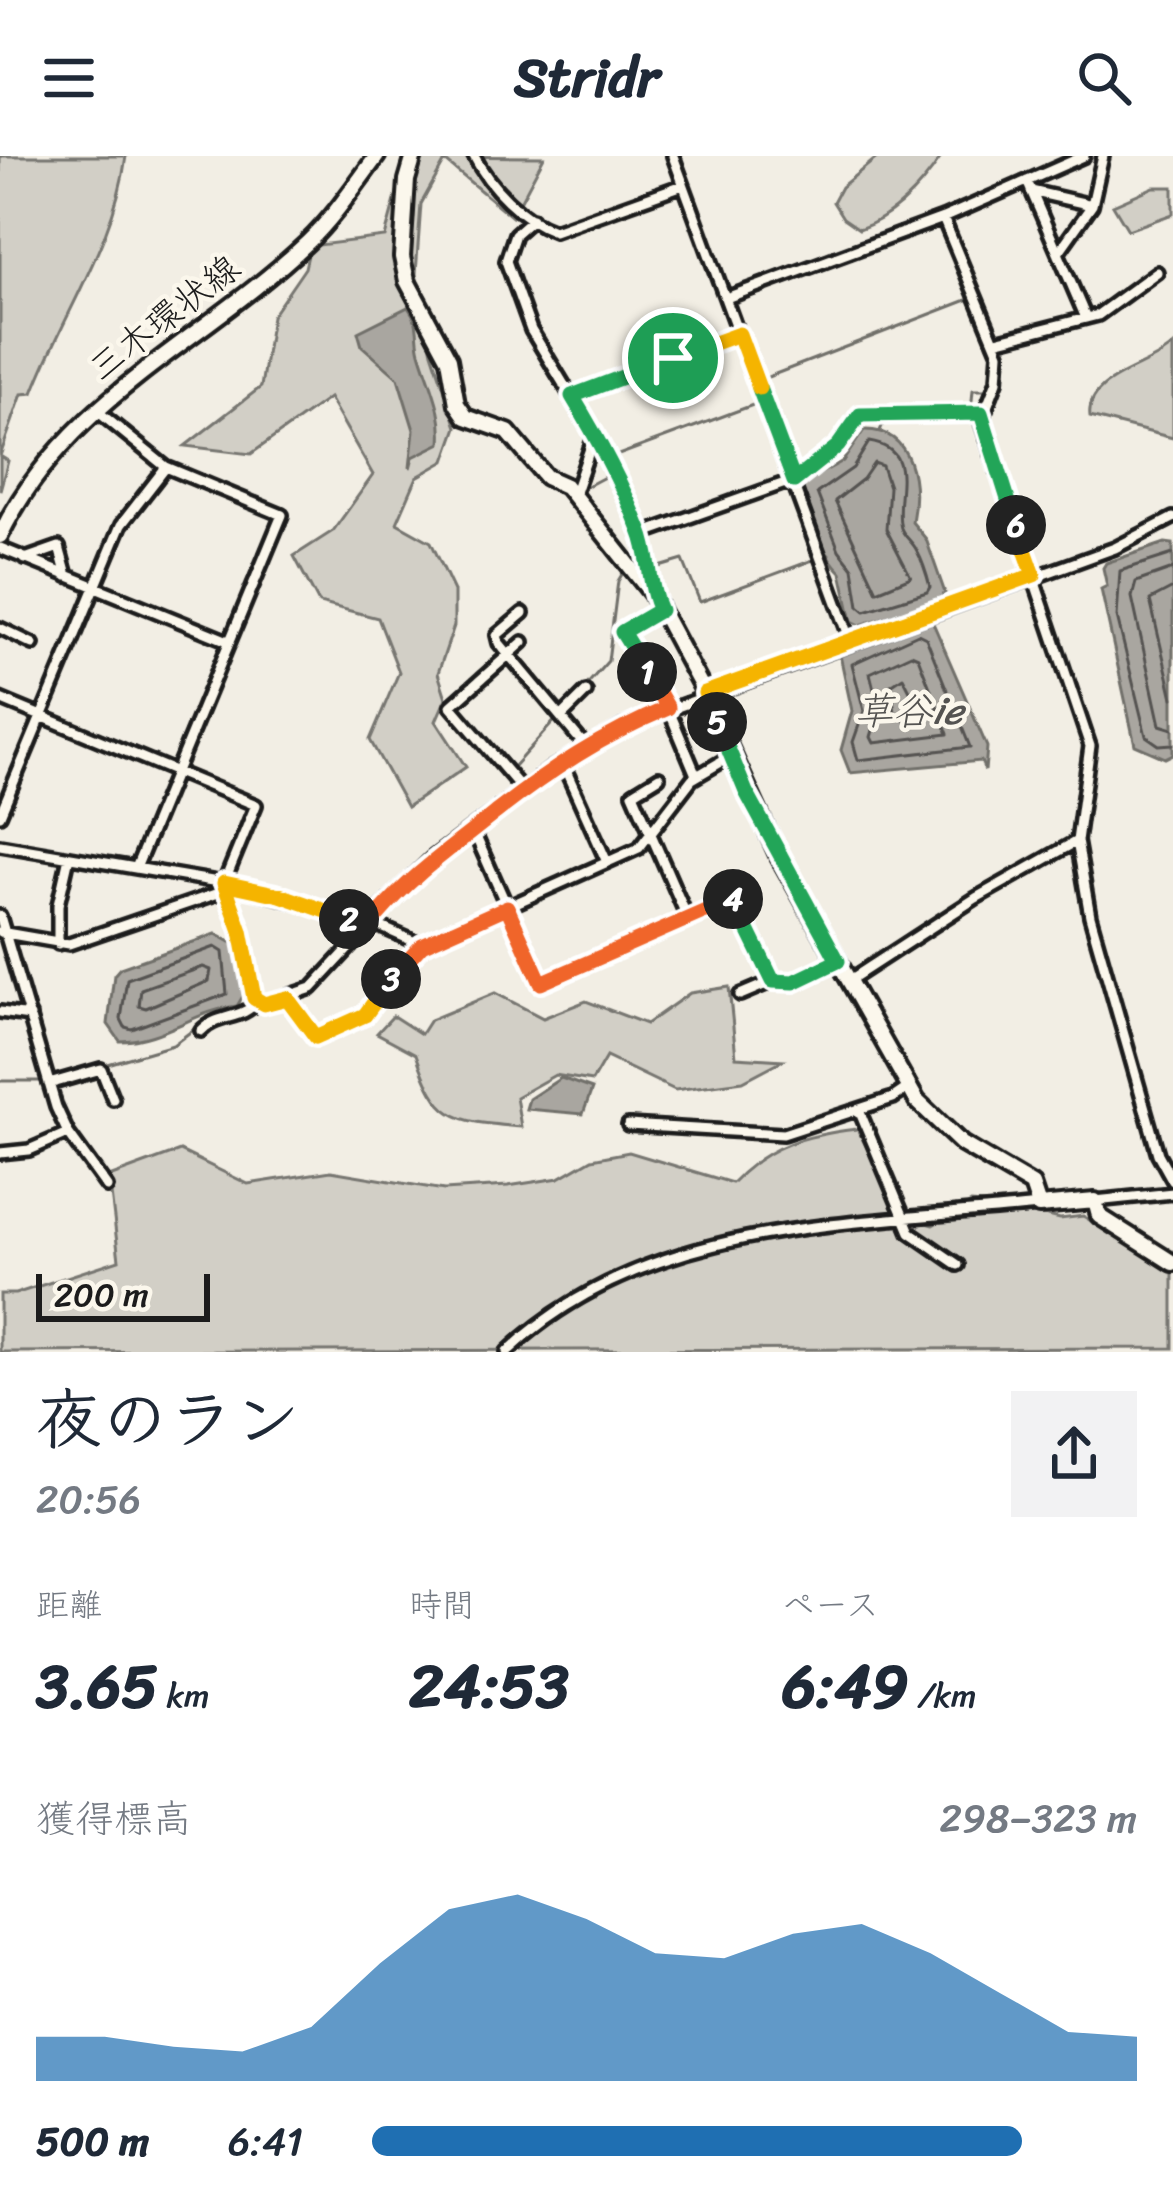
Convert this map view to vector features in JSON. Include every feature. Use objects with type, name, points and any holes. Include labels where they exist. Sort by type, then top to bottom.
[{"type":"main road","name":"三木環状線","points":[[0,536],[40,468],[96,410],[306,244],[377,156]]},
{"type":"main road","points":[[414,156],[407,180],[401,257],[406,280],[449,359],[457,404],[466,417],[508,432],[546,477],[574,495],[652,594],[705,693],[778,855],[928,1115],[950,1136],[1032,1184],[1039,1206],[1096,1201],[1099,1216],[1173,1263]]},
{"type":"street","points":[[474,156],[484,176],[532,219],[554,231],[683,185]]},
{"type":"street","points":[[673,156],[851,641]]},
{"type":"street","points":[[1048,156],[1054,169]]},
{"type":"street","points":[[725,298],[1029,186],[1084,156]]},
{"type":"street","points":[[1058,253],[1092,205],[1103,156]]},
{"type":"street","points":[[1029,186],[1092,205]]},
{"type":"street","points":[[1029,186],[1086,318]]},
{"type":"street","points":[[943,218],[996,341],[997,381],[981,413],[1090,746],[1077,841],[1090,916],[1158,1154],[1173,1181]]},
{"type":"street","points":[[532,219],[515,234],[506,262],[531,330],[595,434],[642,535],[652,594]]},
{"type":"street","points":[[996,341],[1098,315],[1157,272]]},
{"type":"street","points":[[572,396],[739,334]]},
{"type":"street","points":[[96,410],[166,466],[282,515],[136,868]]},
{"type":"street","points":[[642,535],[794,481],[838,446],[860,415],[981,413]]},
{"type":"street","points":[[574,495],[595,434]]},
{"type":"street","points":[[0,814],[121,525],[166,466]]},
{"type":"street","points":[[257,1001],[287,998],[312,988],[422,867],[522,789],[586,747],[705,693],[1115,548],[1173,518]]},
{"type":"street","points":[[0,548],[228,641]]},
{"type":"street","points":[[25,559],[59,548],[67,576]]},
{"type":"street","points":[[660,610],[622,632],[668,708],[696,776]]},
{"type":"street","points":[[523,613],[497,635],[586,747]]},
{"type":"street","points":[[0,628],[33,644]]},
{"type":"street","points":[[522,789],[451,706],[523,642]]},
{"type":"street","points":[[563,716],[586,692]]},
{"type":"street","points":[[0,699],[256,805],[225,886],[257,1001],[251,1010],[207,1024],[201,1031]]},
{"type":"street","points":[[287,998],[316,1037],[365,1015],[422,945],[638,848],[696,776],[731,756]]},
{"type":"street","points":[[562,762],[607,862]]},
{"type":"street","points":[[0,777],[13,782]]},
{"type":"street","points":[[659,777],[633,793],[688,919]]},
{"type":"street","points":[[473,830],[541,983],[735,898],[773,981]]},
{"type":"street","points":[[850,980],[958,909],[1077,841]]},
{"type":"street","points":[[0,845],[225,886],[368,922],[422,945]]},
{"type":"street","points":[[58,944],[58,905],[69,857]]},
{"type":"street","points":[[2,933],[58,944],[225,886]]},
{"type":"street","points":[[0,916],[49,1084],[68,1132],[106,1187]]},
{"type":"street","points":[[740,995],[773,981],[794,982],[838,961]]},
{"type":"street","points":[[0,1012],[29,1016]]},
{"type":"street","points":[[49,1084],[100,1070],[113,1099]]},
{"type":"street","points":[[628,1125],[783,1134],[859,1110],[909,1087]]},
{"type":"street","points":[[859,1110],[910,1232],[958,1265]]},
{"type":"street","points":[[0,1153],[29,1150],[68,1132]]},
{"type":"street","points":[[1096,1201],[1173,1192]]},
{"type":"street","points":[[508,1352],[576,1299],[670,1255],[735,1239],[1039,1206]]},
{"type":"shaded area","points":[[0,156],[126,156],[100,248],[33,393],[22,394],[0,456]]},
{"type":"shaded area","points":[[407,156],[544,157],[512,217],[445,161],[421,204],[416,274],[432,352],[457,427],[445,461],[417,477],[397,523],[431,542],[454,591],[454,626],[438,673],[446,698],[436,721],[466,767],[407,807],[370,740],[399,672],[378,618],[319,603],[294,556],[333,531],[373,475],[329,398],[251,454],[185,446],[261,387],[272,316],[305,268],[310,246],[385,237]]},
{"type":"shaded area","points":[[879,156],[942,156],[906,200],[859,229],[843,218],[833,202],[841,187]]},
{"type":"shaded area","points":[[1154,187],[1173,187],[1173,214],[1128,230],[1113,205]]},
{"type":"shaded area","points":[[1173,346],[1173,438],[1090,417],[1097,392]]},
{"type":"shaded area","points":[[0,456],[8,461],[0,490]]},
{"type":"shaded area","points":[[729,987],[736,1057],[783,1060],[743,1081],[675,1090],[606,1057],[592,1081],[555,1075],[516,1097],[521,1127],[480,1123],[452,1114],[433,1093],[416,1054],[377,1033],[393,1016],[421,1034],[430,1020],[495,993],[543,1018],[586,1001],[646,1024],[690,993]]},
{"type":"shaded area","points":[[857,1129],[885,1188],[916,1219],[933,1225],[971,1203],[1060,1219],[1083,1216],[1173,1271],[1173,1348],[0,1352],[0,1294],[15,1294],[119,1260],[109,1177],[180,1151],[248,1184],[331,1171],[444,1190],[508,1186],[559,1178],[592,1159],[629,1152],[732,1183],[774,1150],[821,1134]]},
{"type":"water","points":[[408,307],[441,431],[441,443],[413,457],[410,468],[414,430],[398,378],[362,346],[358,332]]},
{"type":"water","points":[[864,430],[881,432],[903,449],[913,476],[912,522],[926,539],[945,593],[937,601],[860,625],[852,621],[841,572],[821,543],[802,483],[843,461]]},
{"type":"water","points":[[1173,544],[1173,754],[1165,758],[1135,745],[1101,589],[1107,586],[1106,563]]},
{"type":"water","name":"草谷ie","points":[[930,616],[987,747],[985,771],[981,761],[850,773],[841,750],[852,711],[840,655]]},
{"type":"water","points":[[216,934],[234,944],[243,996],[237,1006],[150,1036],[120,1041],[108,1024],[114,975],[120,968]]},
{"type":"water","points":[[561,1078],[592,1089],[583,1114],[526,1109],[529,1099]]},
{"type":"waterway","points":[[760,380],[972,298]]},
{"type":"waterway","points":[[971,411],[973,390],[987,390],[994,369]]},
{"type":"waterway","points":[[613,457],[761,402]]},
{"type":"waterway","points":[[880,431],[885,419],[894,423],[942,418]]},
{"type":"waterway","points":[[578,491],[612,473]]},
{"type":"waterway","points":[[653,569],[683,560],[700,602],[829,554]]},
{"type":"waterway","points":[[584,688],[608,661],[618,581],[624,571]]},
{"type":"waterway","points":[[503,799],[514,790],[505,776],[558,717]]},
{"type":"waterway","points":[[369,932],[433,864]]},
{"type":"waterway","points":[[295,1000],[313,992]]},
{"type":"waterway","points":[[101,1066],[173,1045],[214,1014],[251,1004]]},
{"type":"waterway","points":[[0,1081],[46,1081]]},
{"type":"route","points":[[739,334],[794,481],[838,446],[860,415],[981,413],[1034,575],[705,693],[746,792],[838,961],[794,982],[773,981],[735,898],[541,983],[507,907],[422,945],[365,1015],[316,1037],[309,1034],[287,998],[264,1004],[254,998],[241,931],[224,883],[368,922],[432,858],[522,789],[622,727],[668,708],[622,632],[660,610],[652,594],[642,535],[608,456],[572,396],[673,358],[739,334]]}]
